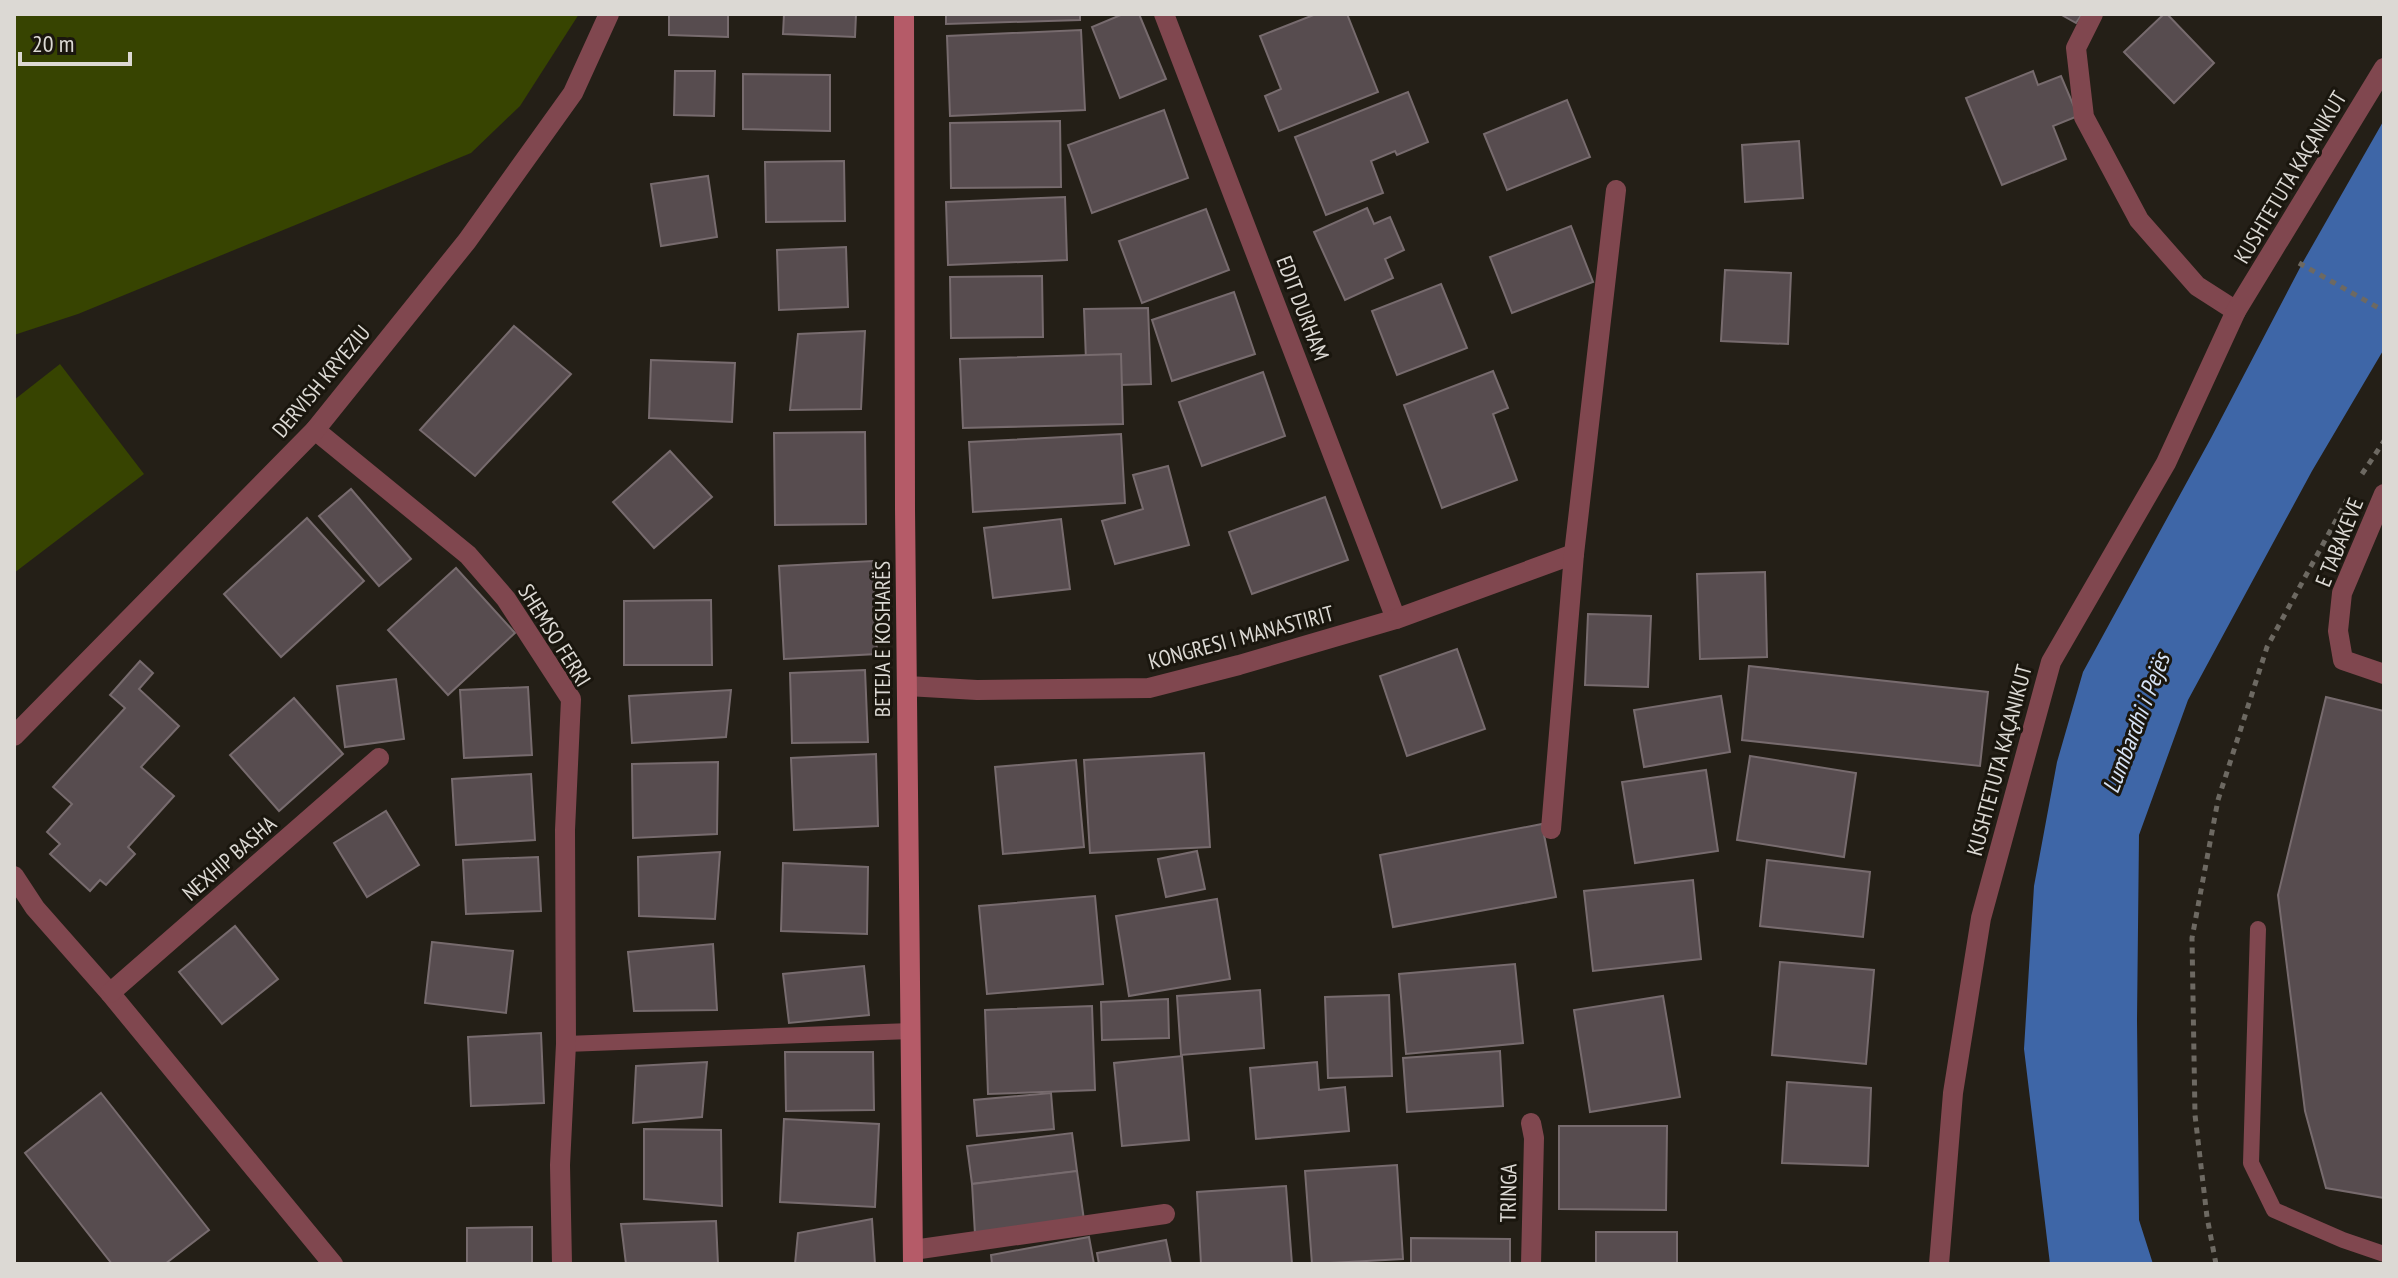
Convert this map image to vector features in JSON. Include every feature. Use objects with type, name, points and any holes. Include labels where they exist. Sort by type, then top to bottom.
[{"type":"street","name":"DERVISH KRYEZIU","points":[[14,736],[315,430],[467,241],[573,93],[609,14]]},
{"type":"street","name":"BETEJA E KOSHARËS","points":[[904,14],[913,1257]]},
{"type":"street","name":"EDIT DURHAM","points":[[1164,14],[1220,153],[1368,552],[1396,619]]},
{"type":"street","points":[[2093,14],[2076,48],[2084,117],[2139,220],[2197,286],[2236,311]]},
{"type":"street","name":"KUSHTETUTA KAÇANIKUT","points":[[1939,1264],[1953,1093],[1981,918],[2051,662],[2166,463],[2236,311],[2384,68]]},
{"type":"street","points":[[1551,829],[1574,554],[1616,190]]},
{"type":"street","name":"SHEMSO FERRI","points":[[315,430],[468,555],[506,599],[571,699],[565,830],[566,1044],[560,1165],[562,1264]]},
{"type":"street","name":"E TABAKEVE","points":[[2384,494],[2342,593],[2338,631],[2343,660],[2384,674]]},
{"type":"street","name":"KONGRESI I MANASTIRIT","points":[[907,686],[977,690],[1149,688],[1396,619],[1574,554]]},
{"type":"street","name":"NEXHIP BASHA","points":[[110,993],[379,758]]},
{"type":"street","points":[[14,876],[35,908],[110,993],[333,1264]]},
{"type":"street","name":"TRINGA","points":[[1531,1123],[1534,1138],[1531,1264]]},
{"type":"street","points":[[913,1257],[1165,1214]]},
{"type":"lane","points":[[2258,929],[2251,1163],[2274,1210],[2384,1254]]},
{"type":"lane","points":[[566,1044],[911,1031]]},
{"type":"path","points":[[2290,257],[2384,311]]},
{"type":"path","points":[[2357,482],[2384,441]]},
{"type":"path","points":[[2216,1264],[2195,1115],[2192,938],[2218,800],[2267,647],[2349,496]]},
{"type":"green space","points":[[14,14],[579,14],[520,106],[471,153],[78,314],[14,335]]},
{"type":"green space","points":[[60,364],[144,474],[14,573],[14,400]]},
{"type":"water","name":"Lumbardhi i Pejës","points":[[2384,120],[2384,349],[2312,471],[2188,700],[2139,835],[2139,1220],[2153,1264],[2050,1264],[2024,1049],[2034,886],[2057,762],[2083,672],[2303,262]]},
{"type":"building","points":[[669,14],[728,14],[728,37],[669,35]]},
{"type":"building","points":[[784,14],[856,14],[855,37],[783,34]]},
{"type":"building","points":[[946,14],[1080,14],[1080,20],[946,24]]},
{"type":"building","points":[[1123,14],[1139,14],[1166,79],[1120,98],[1092,27]]},
{"type":"building","points":[[1316,14],[1347,14],[1378,92],[1279,131],[1265,96],[1281,89],[1260,36]]},
{"type":"building","points":[[2060,14],[2082,14],[2076,23]]},
{"type":"building","points":[[2164,14],[2214,63],[2174,103],[2124,52]]},
{"type":"building","points":[[1081,30],[1085,110],[950,116],[947,36]]},
{"type":"building","points":[[675,71],[715,71],[714,116],[674,115]]},
{"type":"building","points":[[2033,71],[2038,85],[2061,76],[2078,116],[2053,126],[2066,159],[2002,185],[1966,98]]},
{"type":"building","points":[[743,74],[830,75],[830,131],[743,129]]},
{"type":"building","points":[[1408,92],[1428,142],[1397,155],[1395,151],[1371,161],[1383,193],[1326,215],[1295,137]]},
{"type":"building","points":[[1567,100],[1590,157],[1507,190],[1484,134]]},
{"type":"building","points":[[1164,110],[1188,178],[1092,213],[1068,145]]},
{"type":"building","points":[[1060,121],[1061,187],[951,188],[950,123]]},
{"type":"building","points":[[1799,141],[1803,198],[1745,202],[1742,145]]},
{"type":"building","points":[[844,161],[845,221],[766,222],[765,162]]},
{"type":"building","points":[[708,176],[717,237],[661,246],[651,184]]},
{"type":"building","points":[[1065,197],[1067,260],[948,265],[946,202]]},
{"type":"building","points":[[1367,208],[1374,224],[1390,217],[1404,250],[1385,259],[1393,278],[1345,300],[1314,232]]},
{"type":"building","points":[[1206,209],[1229,270],[1142,303],[1119,241]]},
{"type":"building","points":[[1571,226],[1593,282],[1512,313],[1490,257]]},
{"type":"building","points":[[846,247],[848,307],[779,310],[777,250]]},
{"type":"building","points":[[1725,270],[1791,273],[1788,344],[1721,341]]},
{"type":"building","points":[[1042,276],[1043,337],[951,338],[950,277]]},
{"type":"building","points":[[1441,284],[1467,348],[1397,375],[1372,311]]},
{"type":"building","points":[[1234,292],[1255,354],[1172,381],[1152,320]]},
{"type":"building","points":[[1148,308],[1151,384],[1087,386],[1084,309]]},
{"type":"building","points":[[514,326],[571,374],[475,476],[420,430]]},
{"type":"building","points":[[865,331],[861,409],[790,410],[798,334]]},
{"type":"building","points":[[1121,354],[1123,424],[963,428],[960,359]]},
{"type":"building","points":[[651,360],[735,363],[732,422],[649,418]]},
{"type":"building","points":[[1493,371],[1508,408],[1493,414],[1517,480],[1442,508],[1404,405]]},
{"type":"building","points":[[1263,372],[1285,436],[1202,466],[1179,402]]},
{"type":"building","points":[[865,432],[866,524],[775,525],[774,433]]},
{"type":"building","points":[[1121,434],[1125,503],[973,512],[969,442]]},
{"type":"building","points":[[670,451],[712,497],[654,548],[613,502]]},
{"type":"building","points":[[1168,466],[1189,545],[1115,564],[1102,521],[1143,509],[1133,475]]},
{"type":"building","points":[[351,489],[411,559],[379,586],[319,516]]},
{"type":"building","points":[[1325,497],[1348,560],[1252,594],[1229,532]]},
{"type":"building","points":[[307,518],[364,581],[281,657],[224,594]]},
{"type":"building","points":[[1061,519],[1070,589],[993,598],[984,528]]},
{"type":"building","points":[[873,561],[877,654],[784,659],[779,566]]},
{"type":"building","points":[[456,568],[515,633],[448,695],[388,630]]},
{"type":"building","points":[[1765,572],[1767,657],[1700,659],[1697,574]]},
{"type":"building","points":[[711,600],[712,665],[624,665],[624,601]]},
{"type":"building","points":[[1588,614],[1651,616],[1648,687],[1585,685]]},
{"type":"building","points":[[1457,649],[1485,729],[1407,756],[1380,676]]},
{"type":"building","points":[[140,661],[153,673],[139,689],[179,726],[141,767],[174,796],[128,847],[135,854],[106,885],[100,880],[90,891],[50,854],[60,844],[47,832],[72,804],[53,787],[125,708],[110,695]]},
{"type":"building","points":[[1749,666],[1988,692],[1980,766],[1742,740]]},
{"type":"building","points":[[865,670],[868,742],[792,743],[790,673]]},
{"type":"building","points":[[396,679],[404,739],[345,747],[337,686]]},
{"type":"building","points":[[528,687],[532,755],[464,758],[460,690]]},
{"type":"building","points":[[731,690],[726,737],[632,743],[629,696]]},
{"type":"building","points":[[1721,696],[1730,752],[1644,767],[1634,710]]},
{"type":"building","points":[[2326,697],[2384,711],[2384,1198],[2326,1188],[2305,1111],[2278,895]]},
{"type":"building","points":[[294,698],[343,754],[279,811],[230,755]]},
{"type":"building","points":[[1204,753],[1210,847],[1090,853],[1084,760]]},
{"type":"building","points":[[876,754],[878,826],[794,830],[791,758]]},
{"type":"building","points":[[1750,756],[1856,773],[1844,857],[1737,840]]},
{"type":"building","points":[[1076,760],[1084,847],[1003,854],[995,767]]},
{"type":"building","points":[[718,762],[717,834],[633,838],[632,764]]},
{"type":"building","points":[[1706,770],[1718,851],[1635,863],[1622,782]]},
{"type":"building","points":[[531,774],[535,840],[456,845],[452,779]]},
{"type":"building","points":[[386,811],[419,865],[367,897],[334,843]]},
{"type":"building","points":[[1542,824],[1556,897],[1393,927],[1380,855]]},
{"type":"building","points":[[1197,851],[1205,889],[1166,897],[1158,859]]},
{"type":"building","points":[[720,852],[715,919],[639,916],[638,857]]},
{"type":"building","points":[[538,857],[541,911],[466,914],[463,860]]},
{"type":"building","points":[[1767,860],[1870,872],[1863,937],[1760,926]]},
{"type":"building","points":[[783,863],[868,867],[867,934],[781,931]]},
{"type":"building","points":[[1693,880],[1701,959],[1593,971],[1584,891]]},
{"type":"building","points":[[1095,896],[1103,984],[987,994],[979,906]]},
{"type":"building","points":[[1217,899],[1230,979],[1129,996],[1116,916]]},
{"type":"building","points":[[235,926],[278,979],[222,1024],[179,972]]},
{"type":"building","points":[[432,942],[513,951],[506,1013],[425,1003]]},
{"type":"building","points":[[713,944],[717,1010],[634,1011],[628,952]]},
{"type":"building","points":[[1780,962],[1874,970],[1866,1064],[1772,1055]]},
{"type":"building","points":[[1515,964],[1523,1043],[1406,1054],[1399,974]]},
{"type":"building","points":[[864,966],[869,1015],[789,1023],[783,974]]},
{"type":"building","points":[[1260,990],[1264,1048],[1181,1055],[1177,996]]},
{"type":"building","points":[[1389,995],[1392,1076],[1328,1078],[1325,997]]},
{"type":"building","points":[[1663,996],[1680,1097],[1590,1112],[1574,1010]]},
{"type":"building","points":[[1168,999],[1169,1038],[1102,1040],[1101,1002]]},
{"type":"building","points":[[1092,1006],[1095,1090],[988,1094],[985,1010]]},
{"type":"building","points":[[541,1033],[544,1103],[471,1106],[468,1037]]},
{"type":"building","points":[[1500,1051],[1503,1106],[1407,1112],[1403,1058]]},
{"type":"building","points":[[785,1052],[873,1052],[874,1110],[786,1111]]},
{"type":"building","points":[[1182,1056],[1189,1140],[1122,1146],[1114,1063]]},
{"type":"building","points":[[707,1062],[702,1117],[633,1123],[636,1066]]},
{"type":"building","points":[[1317,1062],[1319,1090],[1345,1087],[1349,1131],[1256,1139],[1250,1068]]},
{"type":"building","points":[[1787,1082],[1871,1088],[1868,1166],[1782,1163]]},
{"type":"building","points":[[101,1093],[209,1230],[165,1264],[112,1264],[25,1153]]},
{"type":"building","points":[[1051,1093],[1054,1129],[977,1136],[974,1100]]},
{"type":"building","points":[[784,1119],[879,1124],[875,1207],[780,1202]]},
{"type":"building","points":[[1559,1126],[1667,1126],[1666,1210],[1559,1209]]},
{"type":"building","points":[[644,1129],[721,1130],[722,1206],[644,1199]]},
{"type":"building","points":[[1072,1133],[1077,1171],[972,1184],[967,1146]]},
{"type":"building","points":[[1397,1165],[1403,1259],[1312,1264],[1305,1171]]},
{"type":"building","points":[[1077,1171],[1084,1220],[975,1234],[972,1184]]},
{"type":"building","points":[[1286,1186],[1292,1264],[1201,1264],[1197,1192]]},
{"type":"building","points":[[872,1219],[875,1264],[795,1264],[798,1233]]},
{"type":"building","points":[[716,1221],[718,1264],[626,1264],[621,1224]]},
{"type":"building","points":[[532,1227],[532,1264],[467,1264],[467,1228]]},
{"type":"building","points":[[1596,1232],[1677,1232],[1677,1264],[1596,1264]]},
{"type":"building","points":[[1089,1237],[1094,1264],[992,1264],[991,1255]]},
{"type":"building","points":[[1411,1238],[1510,1239],[1510,1264],[1411,1264]]},
{"type":"building","points":[[1166,1240],[1171,1264],[1099,1264],[1097,1253]]}]
